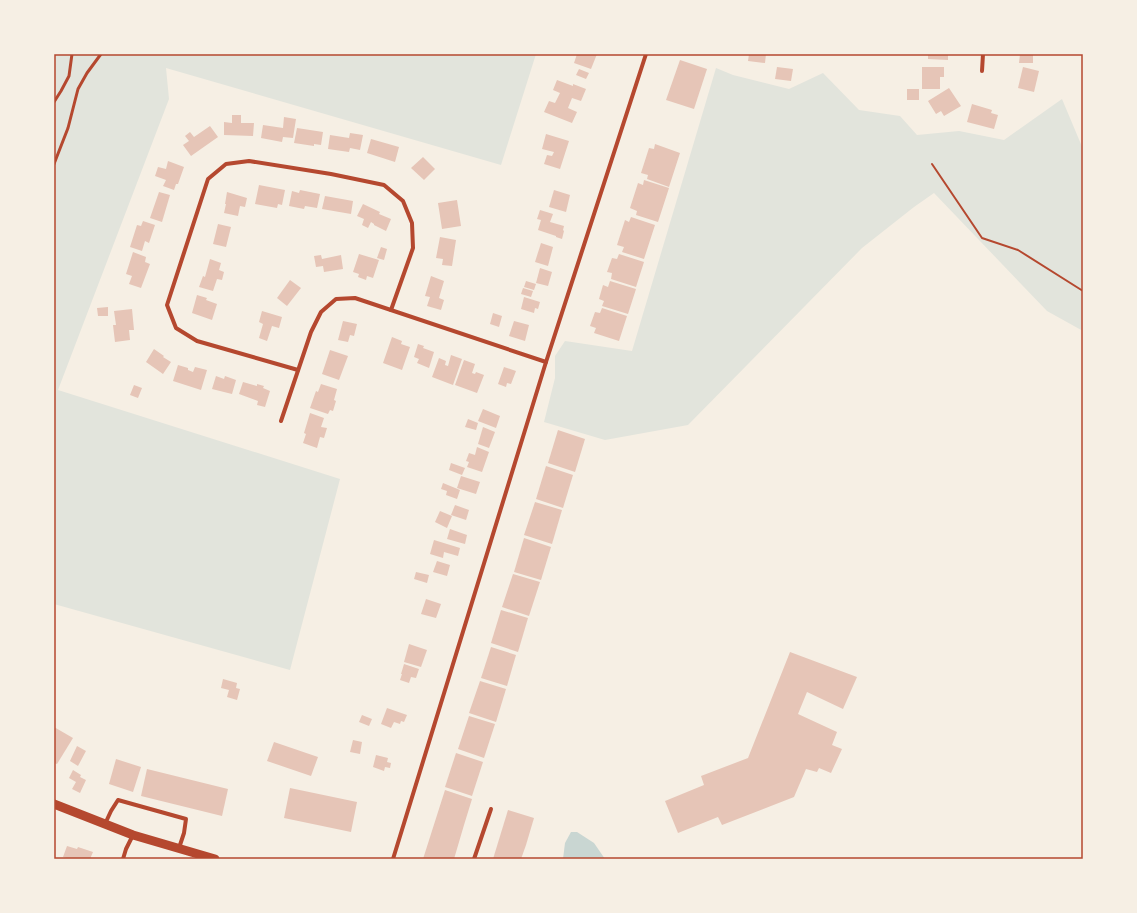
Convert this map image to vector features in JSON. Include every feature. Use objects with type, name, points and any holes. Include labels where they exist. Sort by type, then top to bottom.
[{"type":"main road","points":[[54,804],[133,835],[215,859]]},
{"type":"street","points":[[393,859],[546,362],[646,54]]},
{"type":"street","points":[[982,71],[983,54]]},
{"type":"street","points":[[298,370],[197,341],[176,328],[166,305],[208,179],[226,164],[250,160],[331,174],[384,186],[403,201],[412,223],[413,248],[391,310]]},
{"type":"street","points":[[281,421],[311,332],[321,312],[336,299],[355,298],[546,362]]},
{"type":"street","points":[[105,824],[118,800],[186,819],[184,833],[179,848]]},
{"type":"street","points":[[474,859],[491,809]]},
{"type":"street","points":[[123,859],[133,835]]},
{"type":"lane","points":[[54,102],[69,76],[72,54]]},
{"type":"lane","points":[[54,164],[68,128],[78,89],[86,73],[101,54]]},
{"type":"path","points":[[932,164],[982,238],[1018,250],[1083,291]]},
{"type":"shaded area","points":[[54,54],[536,54],[501,165],[166,68],[169,99],[58,390],[340,479],[290,670],[54,604]]},
{"type":"shaded area","points":[[716,68],[733,75],[789,89],[823,73],[859,110],[900,116],[917,135],[959,131],[1004,140],[1062,99],[1083,149],[1083,331],[1047,311],[934,193],[862,248],[688,425],[605,440],[544,422],[555,378],[555,356],[565,341],[632,351]]},
{"type":"shaded area","points":[[571,832],[577,832],[594,843],[605,859],[563,859],[565,843]]},
{"type":"building","points":[[577,54],[597,54],[591,69],[574,63]]},
{"type":"building","points":[[749,54],[766,54],[765,63],[748,61]]},
{"type":"building","points":[[928,54],[948,54],[948,60],[928,59]]},
{"type":"building","points":[[1020,54],[1033,54],[1033,63],[1019,63]]},
{"type":"building","points":[[680,60],[707,69],[694,109],[666,100]]},
{"type":"building","points":[[777,67],[793,69],[791,81],[775,79]]},
{"type":"building","points":[[922,67],[944,67],[944,77],[940,77],[940,89],[922,89]]},
{"type":"building","points":[[1023,67],[1039,71],[1034,92],[1018,88]]},
{"type":"building","points":[[579,69],[589,73],[586,79],[576,75]]},
{"type":"building","points":[[557,80],[586,89],[581,101],[572,98],[568,108],[577,112],[572,123],[544,112],[549,101],[555,103],[560,93],[553,90]]},
{"type":"building","points":[[949,88],[961,106],[944,116],[941,111],[936,114],[928,101]]},
{"type":"building","points":[[907,89],[919,89],[919,100],[907,100]]},
{"type":"building","points":[[972,104],[992,110],[991,113],[998,115],[994,129],[967,122]]},
{"type":"building","points":[[232,115],[241,115],[241,123],[254,123],[253,136],[224,135],[224,122],[232,123]]},
{"type":"building","points":[[284,117],[296,119],[293,138],[283,137],[282,142],[261,138],[263,125],[283,128]]},
{"type":"building","points":[[210,126],[218,137],[191,156],[183,145],[189,141],[185,136],[190,132],[194,137]]},
{"type":"building","points":[[297,128],[323,132],[321,145],[314,144],[314,146],[294,143]]},
{"type":"building","points":[[350,133],[363,135],[360,150],[350,148],[349,152],[328,149],[330,135],[349,138]]},
{"type":"building","points":[[546,134],[569,141],[560,169],[544,164],[547,155],[552,156],[554,152],[542,149]]},
{"type":"building","points":[[371,139],[399,147],[395,162],[367,153]]},
{"type":"building","points":[[655,144],[680,153],[669,187],[647,179],[648,175],[641,173],[649,148],[654,149]]},
{"type":"building","points":[[423,157],[435,169],[424,180],[411,168]]},
{"type":"building","points":[[168,161],[184,167],[178,184],[176,184],[174,190],[163,186],[166,180],[155,176],[158,167],[166,169]]},
{"type":"building","points":[[644,180],[669,188],[658,222],[636,215],[637,211],[630,208],[638,183],[643,185]]},
{"type":"building","points":[[259,185],[285,190],[282,205],[278,204],[277,208],[255,204]]},
{"type":"building","points":[[300,190],[320,194],[317,208],[305,206],[304,209],[289,206],[292,191],[299,193]]},
{"type":"building","points":[[554,190],[570,195],[566,212],[549,207]]},
{"type":"building","points":[[159,192],[170,195],[162,222],[150,218]]},
{"type":"building","points":[[227,192],[247,198],[245,207],[240,206],[238,216],[224,213]]},
{"type":"building","points":[[325,196],[353,201],[351,214],[322,209]]},
{"type":"building","points":[[457,200],[461,226],[442,229],[438,203]]},
{"type":"building","points":[[363,204],[380,212],[379,214],[391,219],[386,231],[371,222],[368,228],[362,225],[364,219],[357,216]]},
{"type":"building","points":[[540,210],[553,214],[550,222],[564,226],[562,239],[538,230],[541,220],[537,219]]},
{"type":"building","points":[[631,217],[655,225],[644,259],[622,252],[624,247],[617,245],[625,220],[629,222]]},
{"type":"building","points":[[143,221],[155,225],[149,243],[145,241],[142,251],[130,247],[137,225],[141,226]]},
{"type":"building","points":[[218,224],[231,227],[226,247],[213,244]]},
{"type":"building","points":[[440,237],[456,240],[452,266],[442,265],[443,259],[436,258]]},
{"type":"building","points":[[541,243],[553,247],[548,266],[535,262]]},
{"type":"building","points":[[381,247],[387,249],[384,260],[377,258]]},
{"type":"building","points":[[133,252],[146,257],[145,262],[150,264],[141,288],[129,284],[132,276],[126,274]]},
{"type":"building","points":[[359,254],[379,260],[373,278],[367,276],[366,280],[358,277],[359,274],[353,272]]},
{"type":"building","points":[[619,254],[644,262],[636,287],[611,279],[612,273],[607,272],[612,258],[617,259]]},
{"type":"building","points":[[321,255],[322,259],[341,255],[343,269],[324,272],[323,266],[316,267],[314,256]]},
{"type":"building","points":[[210,259],[221,263],[219,270],[224,272],[222,280],[217,279],[213,291],[199,287],[203,276],[205,277]]},
{"type":"building","points":[[540,268],[552,272],[548,286],[536,283]]},
{"type":"building","points":[[431,276],[444,281],[439,298],[444,300],[441,310],[427,306],[430,297],[425,296]]},
{"type":"building","points":[[290,280],[301,288],[287,306],[277,298]]},
{"type":"building","points":[[526,281],[536,284],[534,290],[524,287]]},
{"type":"building","points":[[610,281],[636,289],[628,314],[602,306],[604,301],[599,299],[603,285],[608,287]]},
{"type":"building","points":[[523,288],[533,291],[531,297],[521,294]]},
{"type":"building","points":[[197,295],[207,298],[206,300],[217,304],[212,320],[192,313]]},
{"type":"building","points":[[524,297],[540,302],[538,309],[535,308],[534,313],[521,309]]},
{"type":"building","points":[[108,307],[108,316],[98,316],[97,308]]},
{"type":"building","points":[[602,308],[627,316],[619,341],[594,333],[596,328],[590,326],[595,312],[600,313]]},
{"type":"building","points":[[132,309],[134,330],[129,330],[130,340],[115,342],[113,325],[116,325],[114,311]]},
{"type":"building","points":[[262,311],[282,317],[279,328],[272,326],[267,341],[259,338],[263,324],[259,322]]},
{"type":"building","points":[[493,313],[502,316],[499,327],[490,324]]},
{"type":"building","points":[[343,321],[357,324],[354,336],[350,335],[348,342],[338,340]]},
{"type":"building","points":[[514,321],[529,325],[525,341],[509,336]]},
{"type":"building","points":[[392,337],[402,341],[401,344],[410,347],[402,370],[383,363]]},
{"type":"building","points":[[418,344],[424,346],[423,348],[434,352],[429,368],[417,363],[419,359],[414,357]]},
{"type":"building","points":[[154,349],[171,362],[163,374],[146,362]]},
{"type":"building","points":[[330,350],[348,356],[339,380],[322,374]]},
{"type":"building","points":[[451,355],[462,359],[453,385],[432,377],[439,358],[446,361],[445,365],[448,366]]},
{"type":"building","points":[[464,360],[475,364],[472,373],[475,374],[476,372],[484,375],[477,393],[455,385]]},
{"type":"building","points":[[178,365],[188,368],[188,370],[193,372],[195,367],[207,370],[201,390],[173,381]]},
{"type":"building","points":[[504,367],[516,371],[511,384],[507,383],[506,387],[498,384]]},
{"type":"building","points":[[216,376],[224,379],[225,376],[236,380],[232,394],[212,389]]},
{"type":"building","points":[[243,382],[257,386],[257,384],[264,386],[263,388],[270,391],[265,407],[257,405],[258,401],[239,394]]},
{"type":"building","points":[[321,384],[337,389],[333,411],[330,410],[328,414],[310,408],[316,391],[318,392]]},
{"type":"building","points":[[134,385],[142,388],[138,398],[130,395]]},
{"type":"building","points":[[483,409],[500,416],[496,428],[478,421]]},
{"type":"building","points":[[310,413],[324,418],[321,427],[327,428],[324,438],[320,437],[317,448],[303,443],[306,434],[304,433]]},
{"type":"building","points":[[468,419],[478,423],[476,430],[465,427]]},
{"type":"building","points":[[483,427],[495,432],[489,448],[478,444]]},
{"type":"building","points":[[558,430],[585,439],[575,472],[548,463]]},
{"type":"building","points":[[477,447],[489,452],[482,472],[467,467],[469,462],[466,461],[469,453],[475,455]]},
{"type":"building","points":[[451,463],[465,468],[462,475],[449,470]]},
{"type":"building","points":[[546,466],[573,475],[563,508],[536,499]]},
{"type":"building","points":[[461,476],[480,482],[476,494],[457,488]]},
{"type":"building","points":[[443,483],[460,490],[457,499],[446,495],[447,491],[441,489]]},
{"type":"building","points":[[535,502],[562,510],[552,544],[524,535]]},
{"type":"building","points":[[455,505],[469,510],[466,520],[451,515]]},
{"type":"building","points":[[440,511],[452,516],[447,528],[435,522]]},
{"type":"building","points":[[450,529],[467,535],[465,544],[447,539]]},
{"type":"building","points":[[524,538],[551,547],[541,580],[514,572]]},
{"type":"building","points":[[434,540],[460,548],[458,556],[444,552],[443,558],[430,554]]},
{"type":"building","points":[[437,561],[450,565],[447,576],[433,572]]},
{"type":"building","points":[[416,572],[429,575],[427,583],[414,579]]},
{"type":"building","points":[[513,574],[540,582],[529,616],[502,607]]},
{"type":"building","points":[[426,599],[441,604],[436,618],[421,614]]},
{"type":"building","points":[[501,610],[528,618],[518,652],[491,643]]},
{"type":"building","points":[[409,644],[427,650],[421,667],[404,662]]},
{"type":"building","points":[[491,647],[516,655],[507,686],[481,678]]},
{"type":"building","points":[[790,652],[857,677],[843,709],[807,692],[798,714],[837,732],[832,745],[842,749],[831,773],[819,768],[817,772],[806,769],[794,797],[722,825],[718,817],[678,833],[665,801],[704,785],[701,776],[748,758]]},
{"type":"building","points":[[404,664],[419,669],[416,678],[411,677],[409,683],[400,680]]},
{"type":"building","points":[[223,679],[237,683],[236,688],[240,689],[237,700],[227,697],[229,690],[221,688]]},
{"type":"building","points":[[480,681],[506,689],[496,722],[469,713]]},
{"type":"building","points":[[387,708],[407,715],[404,722],[401,721],[400,724],[394,722],[391,728],[381,724]]},
{"type":"building","points":[[362,715],[372,719],[369,726],[359,722]]},
{"type":"building","points":[[469,716],[495,724],[484,758],[458,749]]},
{"type":"building","points":[[54,727],[73,738],[57,764],[54,763]]},
{"type":"building","points":[[353,740],[362,742],[360,754],[350,752]]},
{"type":"building","points":[[274,742],[318,757],[311,776],[267,761]]},
{"type":"building","points":[[77,746],[86,751],[78,766],[70,761]]},
{"type":"building","points":[[456,753],[483,762],[472,796],[445,787]]},
{"type":"building","points":[[376,755],[388,758],[387,762],[391,763],[390,768],[385,767],[384,771],[373,767]]},
{"type":"building","points":[[116,759],[141,767],[133,792],[109,784]]},
{"type":"building","points":[[147,769],[228,789],[222,816],[141,796]]},
{"type":"building","points":[[73,770],[81,775],[80,777],[86,780],[80,793],[72,789],[76,782],[69,778]]},
{"type":"building","points":[[290,788],[357,802],[351,832],[284,818]]},
{"type":"building","points":[[445,790],[472,799],[454,859],[423,859]]},
{"type":"building","points":[[508,810],[534,818],[526,845],[521,859],[493,859]]},
{"type":"building","points":[[67,846],[77,849],[78,847],[93,852],[90,859],[70,859],[63,857]]}]
